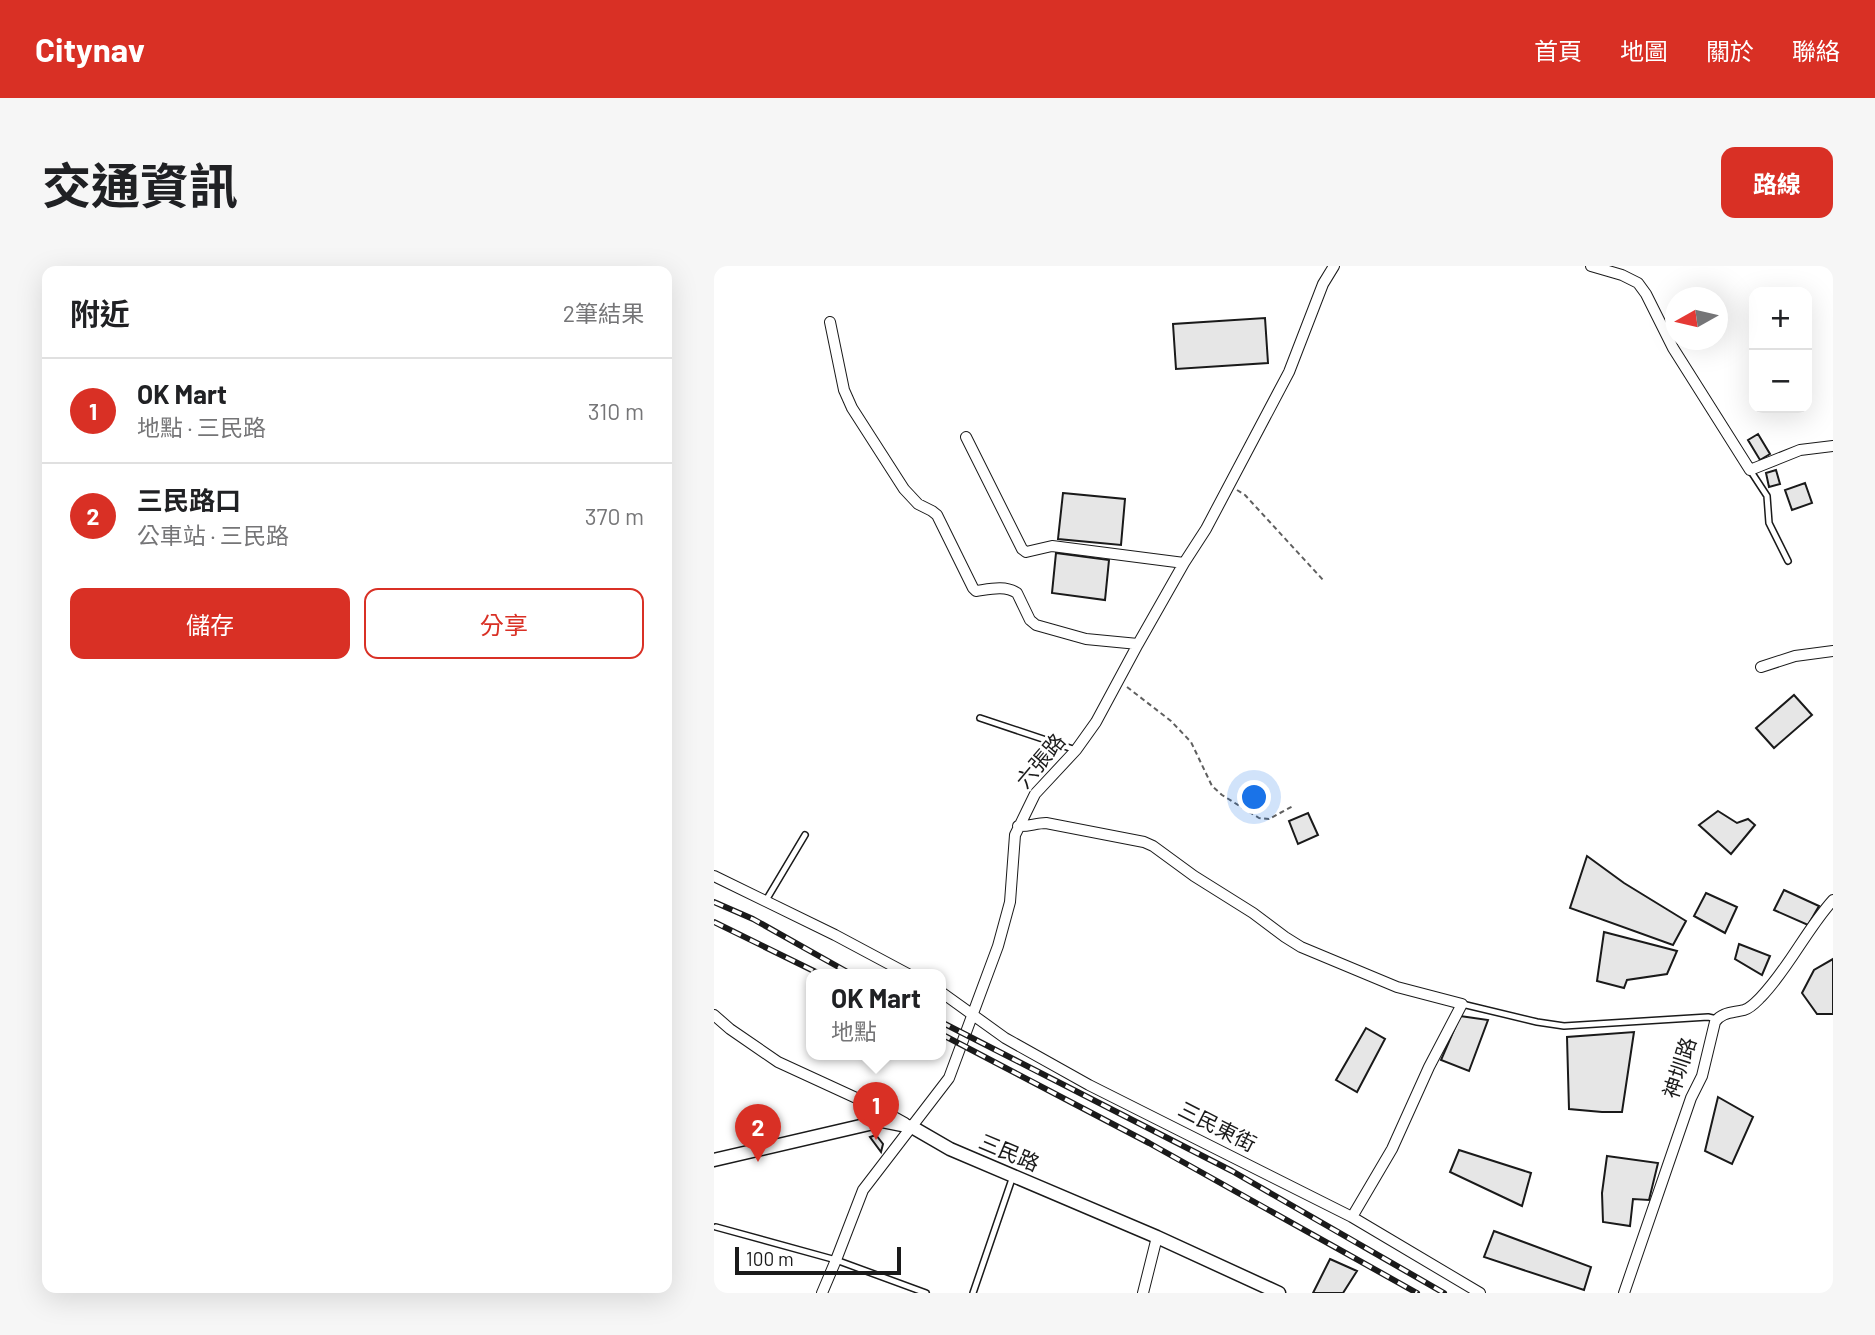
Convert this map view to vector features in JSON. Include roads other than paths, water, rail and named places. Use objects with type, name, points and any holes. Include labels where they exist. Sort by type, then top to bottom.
[{"type":"street","name":"六張路","points":[[822,1293],[863,1189],[949,1078],[998,946],[1010,902],[1018,826],[1035,794],[1076,750],[1096,722],[1184,563],[1206,529],[1289,372],[1323,284],[1334,266]]},
{"type":"street","points":[[1591,266],[1638,283],[1673,348],[1750,470],[1800,450],[1833,446]]},
{"type":"street","points":[[830,322],[844,390],[852,408],[904,488],[918,504],[937,515],[973,588],[976,591],[1004,588],[1014,590],[1030,620],[1036,625],[1086,639],[1138,644]]},
{"type":"street","points":[[966,437],[1022,549],[1026,552],[1052,546],[1184,563]]},
{"type":"street","points":[[1761,667],[1795,656],[1833,651]]},
{"type":"street","points":[[1018,826],[1046,823],[1144,842],[1301,947],[1396,987],[1462,1004],[1429,1067],[1392,1149],[1352,1217]]},
{"type":"street","points":[[714,876],[899,969]]},
{"type":"street","name":"神圳路","points":[[1624,1293],[1691,1098],[1702,1076],[1714,1022],[1724,1014],[1746,1009],[1758,1000],[1833,900]]},
{"type":"street","name":"三民東街","points":[[946,996],[1005,1038],[1089,1085],[1352,1217],[1480,1293]]},
{"type":"street","points":[[714,1015],[778,1062],[878,1108],[912,1127]]},
{"type":"street","name":"三民路","points":[[714,1160],[882,1121],[912,1127],[950,1149],[1157,1237],[1279,1293]]},
{"type":"street","points":[[1143,1293],[1157,1237]]},
{"type":"lane","points":[[1750,470],[1767,496],[1769,523],[1788,561]]},
{"type":"lane","points":[[980,718],[1076,750]]},
{"type":"lane","points":[[765,902],[805,835]]},
{"type":"lane","points":[[1462,1004],[1564,1026],[1708,1017],[1717,1019]]},
{"type":"lane","points":[[973,1293],[1013,1176]]},
{"type":"lane","points":[[716,1227],[836,1260],[926,1293]]},
{"type":"railway","points":[[714,902],[753,919],[842,969]]},
{"type":"railway","points":[[714,922],[810,969]]},
{"type":"railway","points":[[946,1025],[1232,1171],[1444,1293]]},
{"type":"railway","points":[[946,1037],[1149,1143],[1417,1293]]},
{"type":"place","name":"OK Mart","points":[[876,1140]]},
{"type":"place","name":"三民路口","points":[[758,1162]]}]
